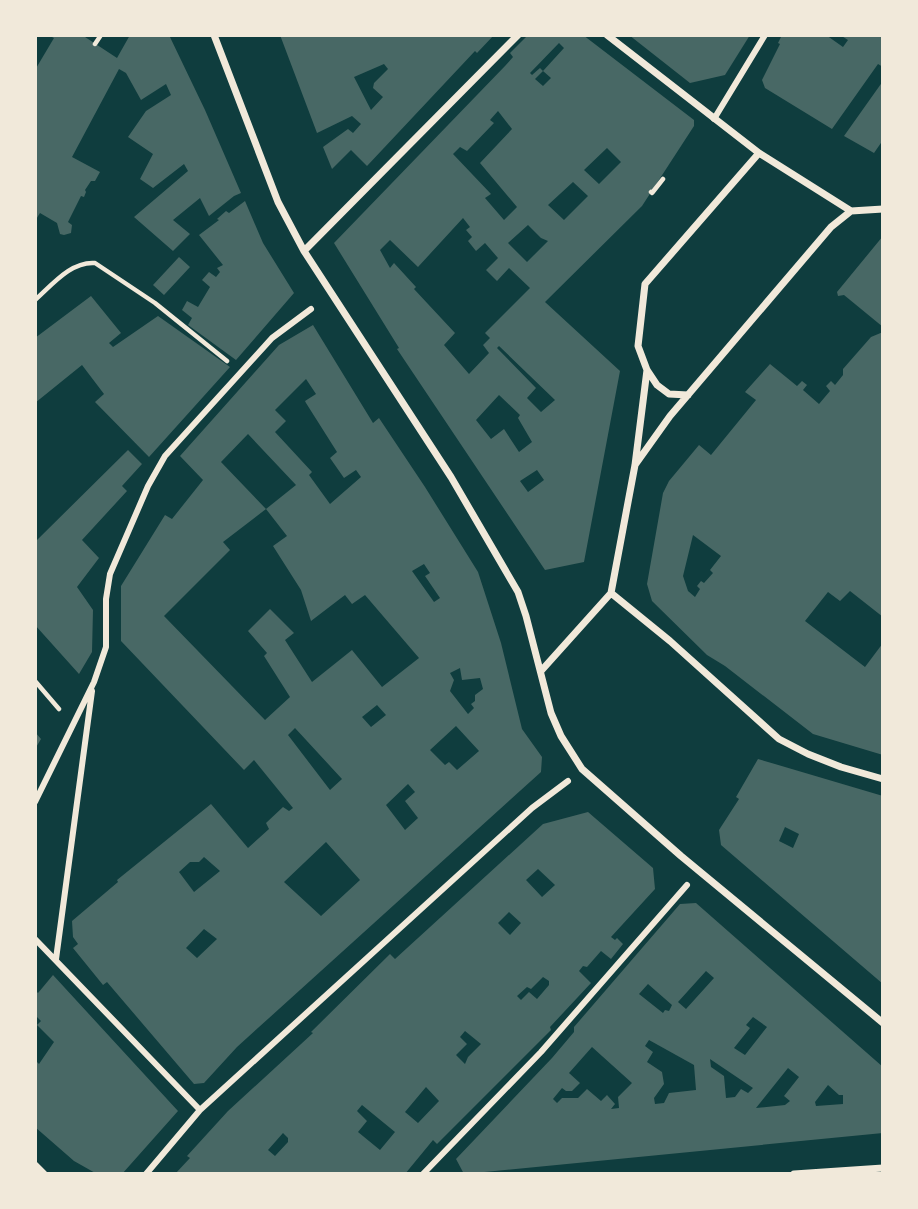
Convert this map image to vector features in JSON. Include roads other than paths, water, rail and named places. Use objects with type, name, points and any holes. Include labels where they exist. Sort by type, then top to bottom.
[{"type":"street","points":[[214,35],[278,202],[304,251],[451,477],[510,578],[526,616],[551,713],[561,736],[582,769],[681,856],[883,1023]]},
{"type":"street","points":[[304,251],[517,35]]},
{"type":"street","points":[[607,35],[760,153],[851,211]]},
{"type":"street","points":[[714,119],[765,35]]},
{"type":"street","points":[[688,395],[669,394],[657,385],[647,370],[638,346],[645,284],[760,153]]},
{"type":"street","points":[[635,465],[688,395],[831,227],[851,211],[883,209]]},
{"type":"street","points":[[35,802],[94,682],[106,647],[106,599],[110,574],[148,485],[164,456],[271,338],[311,309]]},
{"type":"street","points":[[541,671],[611,593],[635,465],[647,370]]},
{"type":"street","points":[[611,593],[670,641],[779,739],[841,768],[883,779]]},
{"type":"street","points":[[57,959],[94,682]]},
{"type":"street","points":[[146,1174],[200,1110],[532,808],[568,781]]},
{"type":"street","points":[[423,1174],[541,1052],[687,885]]},
{"type":"street","points":[[35,939],[200,1110]]},
{"type":"street","points":[[35,1165],[44,1174]]},
{"type":"street","points":[[794,1174],[883,1168]]}]
